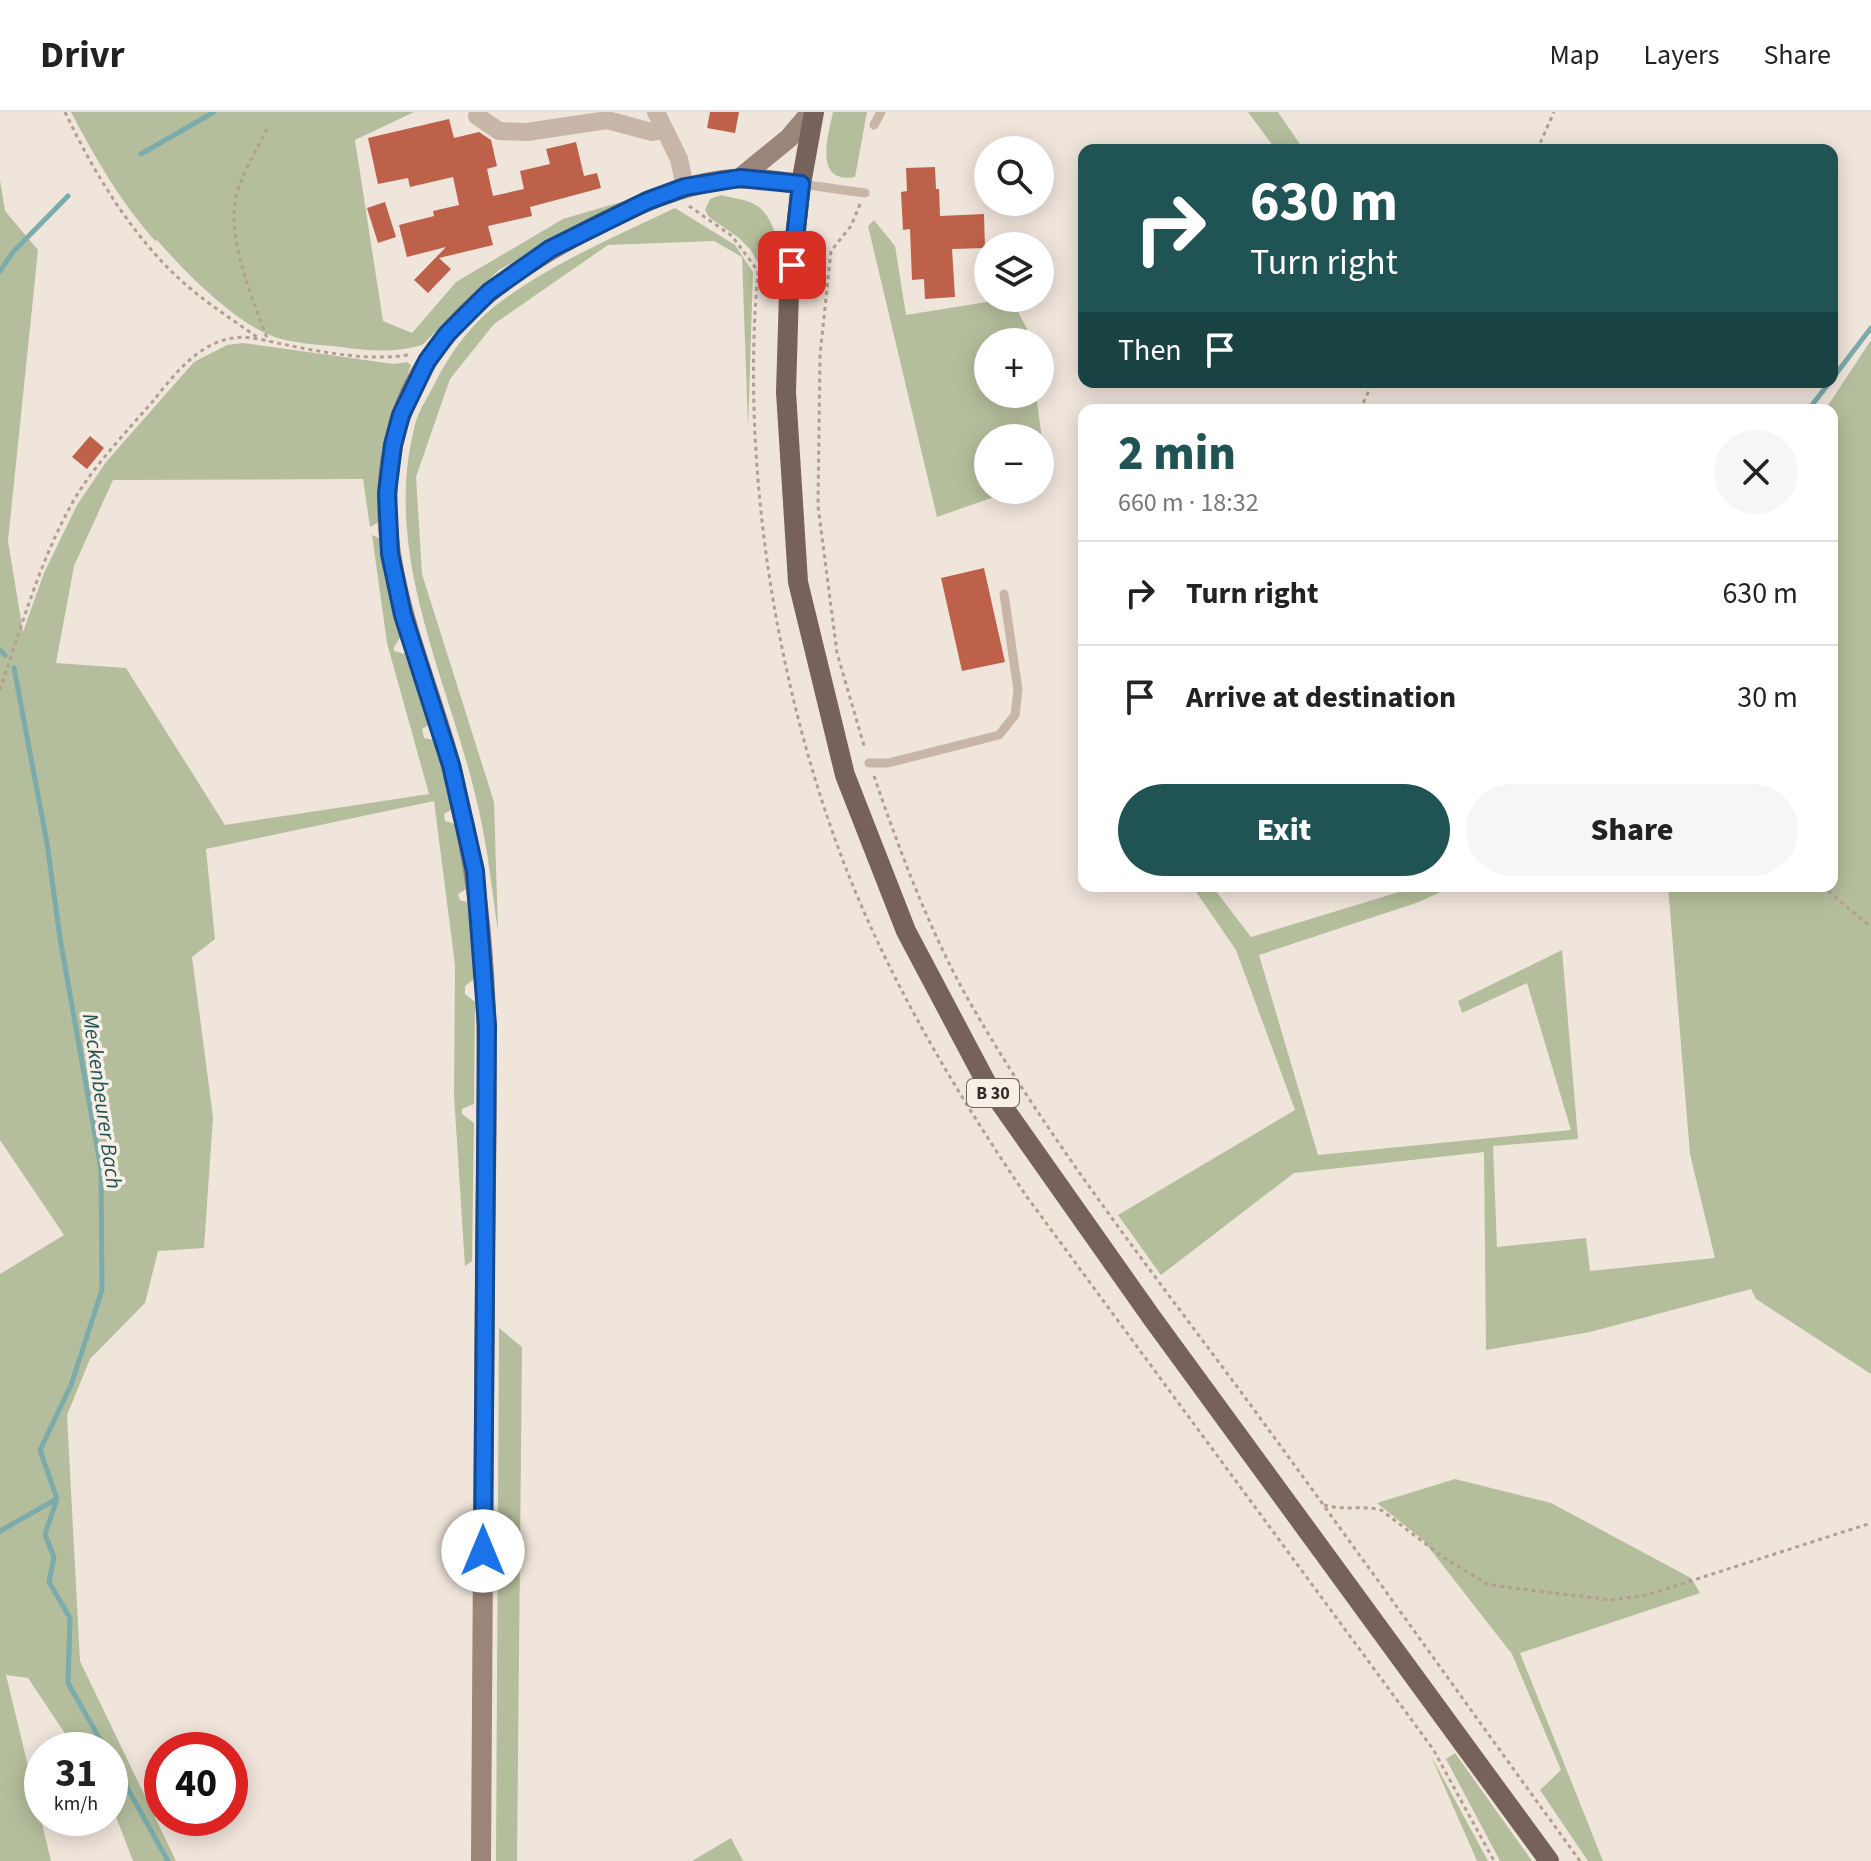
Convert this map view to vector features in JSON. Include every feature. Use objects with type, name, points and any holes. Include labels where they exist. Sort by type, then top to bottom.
[{"type":"main road","name":"B 30","points":[[812,112],[789,292],[786,392],[798,582],[845,775],[906,931],[987,1084],[1152,1318],[1549,1861]]},
{"type":"street","points":[[656,112],[679,159],[685,187]]},
{"type":"street","points":[[740,178],[789,138],[812,112]]},
{"type":"street","points":[[477,116],[499,131],[527,132],[607,120],[652,132],[663,130]]},
{"type":"street","points":[[481,1861],[487,1025],[475,871],[451,765],[403,615],[390,554],[387,493],[393,445],[401,415],[427,361],[456,322],[476,302],[550,249],[647,201],[685,187],[740,178],[801,184]]},
{"type":"lane","points":[[874,125],[881,112]]},
{"type":"lane","points":[[801,184],[865,193]]},
{"type":"lane","points":[[869,763],[888,763],[999,735],[1015,715],[1018,690],[1004,594]]},
{"type":"path","points":[[65,112],[82,148],[144,240],[172,273],[260,340]]},
{"type":"path","points":[[1540,144],[1554,112]]},
{"type":"path","points":[[267,129],[241,180],[234,220],[245,277],[268,341]]},
{"type":"path","points":[[685,187],[689,209],[732,236],[758,271],[754,315],[754,414],[764,545],[788,674],[829,819],[851,881],[889,964],[973,1118],[1036,1209],[1433,1749],[1494,1861]]},
{"type":"path","points":[[865,193],[851,226],[831,251],[820,355],[818,506],[837,653],[869,763],[904,863],[964,991],[1025,1091],[1101,1201],[1580,1861]]},
{"type":"path","points":[[0,690],[41,569],[71,506],[95,469],[192,358],[212,345],[233,338],[268,341],[328,353],[389,358],[408,355],[427,361]]},
{"type":"path","points":[[1829,892],[1871,927]]},
{"type":"path","points":[[1323,1504],[1342,1510],[1369,1507],[1381,1510],[1443,1557],[1489,1585],[1611,1600],[1647,1595],[1871,1523]]},
{"type":"green space","points":[[71,112],[414,112],[355,140],[383,321],[412,333],[456,282],[563,219],[624,201],[499,270],[422,345],[362,350],[296,342],[265,333],[231,311],[155,241],[109,179]]},
{"type":"green space","points":[[833,112],[867,112],[855,177],[842,177],[833,173],[828,166],[827,145]]},
{"type":"green space","points":[[1248,112],[1278,112],[1300,144],[1272,144]]},
{"type":"green space","points":[[0,180],[5,211],[38,250],[8,541],[23,632],[44,573],[77,505],[106,462],[194,362],[227,345],[243,343],[394,364],[407,362],[411,365],[392,418],[381,521],[370,527],[363,479],[113,480],[74,566],[56,663],[126,668],[225,825],[429,794],[387,643],[372,535],[382,539],[401,636],[394,651],[405,654],[429,725],[422,729],[424,738],[434,740],[454,808],[444,814],[445,821],[458,825],[468,888],[458,894],[460,900],[469,903],[474,979],[465,986],[465,994],[475,1002],[474,1104],[462,1109],[462,1114],[474,1123],[472,1261],[465,1266],[454,1096],[455,965],[434,801],[206,849],[215,939],[192,957],[213,1117],[204,1248],[158,1251],[145,1303],[90,1359],[67,1415],[80,1661],[114,1732],[64,1732],[28,1678],[6,1675],[24,1749],[24,1836],[45,1836],[51,1861],[0,1861],[0,1274],[64,1235],[0,1140]]},
{"type":"green space","points":[[721,195],[754,204],[769,220],[774,230],[759,264],[739,238],[709,217],[705,210],[710,199]]},
{"type":"green space","points":[[675,208],[735,245],[753,272],[748,428],[742,257],[714,241],[608,245],[494,324],[450,379],[416,477],[422,574],[494,802],[498,931],[479,811],[412,570],[406,521],[407,471],[416,421],[455,350],[489,311],[562,263]]},
{"type":"green space","points":[[874,220],[895,246],[906,315],[974,304],[974,312],[1018,312],[1026,328],[974,328],[974,408],[1038,408],[1040,424],[974,424],[974,504],[937,517],[868,226]]},
{"type":"green space","points":[[1871,340],[1871,1374],[1756,1299],[1751,1289],[1590,1332],[1486,1350],[1484,1152],[1294,1173],[1161,1275],[1118,1215],[1295,1110],[1236,950],[1196,892],[1217,892],[1251,937],[1399,892],[1440,892],[1419,902],[1259,955],[1318,1155],[1571,1130],[1527,983],[1462,1013],[1458,1001],[1562,950],[1578,1139],[1493,1146],[1497,1247],[1586,1238],[1590,1271],[1715,1258],[1690,1154],[1668,892],[1838,892],[1838,404],[1829,404]]},
{"type":"green space","points":[[499,1328],[522,1347],[517,1861],[496,1861]]},
{"type":"green space","points":[[1455,1479],[1551,1503],[1691,1578],[1700,1593],[1520,1653],[1603,1861],[1588,1861],[1540,1790],[1561,1770],[1512,1654],[1423,1540],[1377,1503]]},
{"type":"green space","points":[[1455,1753],[1532,1861],[1500,1861],[1446,1759]]},
{"type":"green space","points":[[1430,1754],[1488,1861],[1477,1861]]},
{"type":"green space","points":[[128,1761],[144,1794],[144,1836],[164,1836],[176,1861],[133,1861],[123,1836],[128,1836]]},
{"type":"green space","points":[[731,1838],[743,1861],[692,1861]]},
{"type":"building","points":[[710,112],[739,112],[735,133],[707,128]]},
{"type":"building","points":[[449,119],[454,138],[479,132],[491,140],[497,166],[487,169],[493,196],[524,189],[520,171],[550,164],[546,149],[576,142],[584,176],[597,173],[601,188],[530,207],[532,216],[488,226],[493,245],[439,258],[451,269],[428,293],[414,280],[446,247],[407,257],[399,225],[434,216],[433,211],[459,205],[453,177],[410,187],[408,178],[378,184],[368,138]]},
{"type":"building","points":[[935,167],[940,216],[984,216],[985,232],[974,232],[974,248],[952,249],[955,297],[925,299],[924,279],[912,280],[910,229],[903,230],[901,192],[907,191],[906,168]]},
{"type":"building","points":[[385,202],[396,237],[378,243],[367,208]]},
{"type":"building","points":[[90,436],[104,448],[87,469],[72,457]]},
{"type":"building","points":[[984,568],[1005,662],[962,671],[941,578]]},
{"type":"waterway","name":"Meckenbeurer Bach","points":[[141,154],[214,112]]},
{"type":"waterway","name":"Meckenbeurer Bach","points":[[0,271],[13,252],[68,196]]},
{"type":"waterway","points":[[1838,371],[1871,328]]},
{"type":"waterway","points":[[1813,404],[1825,388]]},
{"type":"waterway","name":"Meckenbeurer Bach","points":[[0,650],[5,655]]},
{"type":"waterway","name":"Meckenbeurer Bach","points":[[14,668],[47,843],[60,938],[101,1169],[102,1290],[71,1385],[40,1450],[57,1499],[45,1534],[54,1557],[49,1582],[70,1618],[68,1683],[96,1732]]},
{"type":"waterway","points":[[0,1531],[55,1500]]},
{"type":"waterway","name":"Meckenbeurer Bach","points":[[128,1789],[168,1861]]},
{"type":"route","points":[[483,1551],[487,1025],[475,871],[451,765],[403,615],[390,554],[387,493],[393,445],[401,415],[427,361],[466,311],[550,249],[647,201],[685,187],[740,178],[801,184],[792,265]]}]
